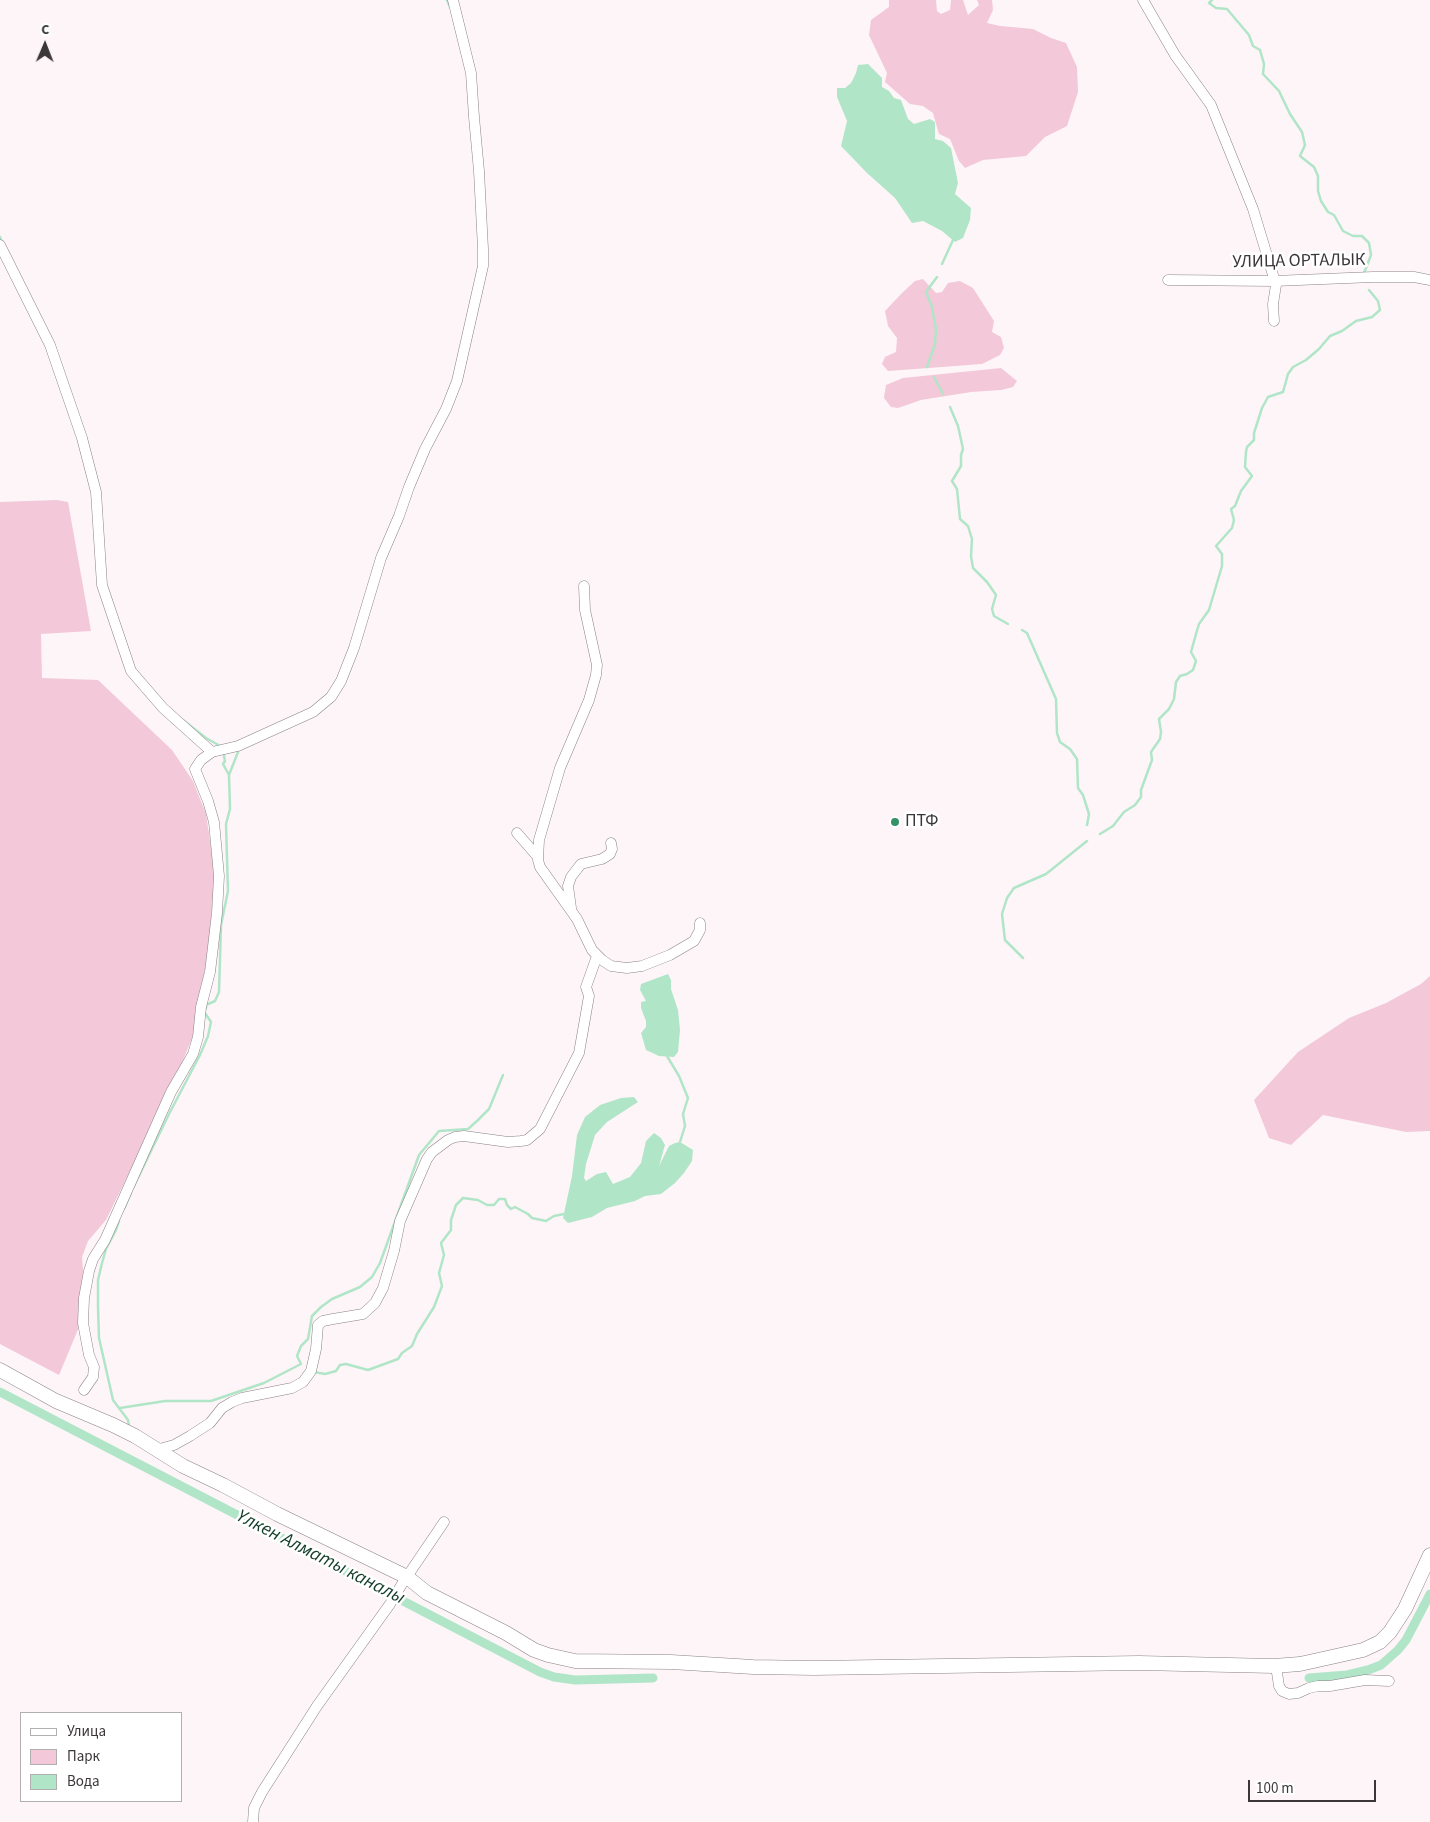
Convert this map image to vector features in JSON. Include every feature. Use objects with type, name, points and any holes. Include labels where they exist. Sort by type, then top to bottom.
[{"type":"street","points":[[84,1390],[93,1377],[94,1367],[89,1355],[83,1323],[84,1298],[93,1259],[105,1240],[171,1092],[193,1054],[198,1037],[201,1007],[210,972],[219,876],[214,822],[195,769],[201,760],[212,752],[238,746],[313,712],[331,697],[341,681],[354,648],[382,558],[400,516],[409,487],[425,449],[446,409],[457,381],[483,266],[483,249],[480,171],[474,117],[472,73],[453,0]]},
{"type":"street","points":[[1143,0],[1175,55],[1210,104],[1254,209],[1276,285],[1272,313],[1274,321]]},
{"type":"street","points":[[0,245],[50,345],[82,438],[96,492],[102,585],[131,671],[163,708],[212,752]]},
{"type":"street","name":"УЛИЦА ОРТАЛЫК","points":[[1168,280],[1274,280],[1373,277],[1414,277],[1430,280]]},
{"type":"street","points":[[584,586],[585,610],[597,665],[596,675],[588,700],[560,768],[539,840],[537,856],[540,867],[571,909],[592,950],[611,966],[627,968],[642,966],[670,955],[694,941],[700,930],[700,923]]},
{"type":"street","points":[[517,833],[537,856]]},
{"type":"street","points":[[571,909],[568,886],[571,877],[581,864],[597,861],[610,854],[611,844]]},
{"type":"street","points":[[156,1450],[179,1442],[210,1423],[222,1408],[232,1402],[242,1398],[292,1388],[303,1382],[311,1371],[316,1349],[318,1325],[333,1319],[358,1316],[368,1310],[383,1288],[394,1251],[400,1221],[427,1159],[432,1152],[455,1137],[464,1136],[508,1142],[521,1141],[527,1140],[540,1129],[579,1053],[589,996],[586,987],[597,956]]},
{"type":"street","points":[[0,1370],[56,1401],[127,1432],[182,1466],[223,1484],[506,1633],[534,1650],[575,1661],[843,1668],[1145,1663],[1276,1666],[1300,1664],[1355,1652],[1380,1642],[1390,1632],[1405,1609],[1430,1555]]},
{"type":"street","points":[[179,1442],[179,1458],[182,1466]]},
{"type":"street","points":[[253,1822],[254,1808],[262,1792],[317,1706],[390,1604],[404,1580],[444,1522]]},
{"type":"street","points":[[1276,1666],[1279,1686],[1282,1691],[1289,1694],[1318,1686],[1330,1686],[1365,1680],[1389,1681]]},
{"type":"green space","points":[[889,0],[936,0],[937,11],[941,14],[950,10],[951,0],[963,0],[968,15],[979,5],[977,0],[992,0],[993,10],[987,23],[1033,29],[1066,43],[1077,67],[1078,92],[1067,126],[1045,137],[1026,156],[983,160],[965,168],[959,161],[950,139],[939,134],[933,113],[923,106],[910,104],[885,82],[887,73],[869,35],[871,20],[889,7]]},
{"type":"green space","points":[[923,279],[936,293],[942,292],[948,283],[960,281],[973,288],[994,321],[992,332],[1001,337],[1004,348],[1000,355],[982,364],[888,371],[882,364],[885,357],[896,352],[897,338],[888,326],[885,311],[915,281]]},
{"type":"green space","points":[[1001,368],[1017,381],[1013,387],[921,400],[898,408],[891,407],[884,398],[886,385],[903,378]]},
{"type":"green space","points":[[57,500],[68,502],[91,631],[41,634],[42,678],[98,680],[172,750],[193,781],[206,814],[215,875],[208,952],[193,1036],[176,1077],[106,1220],[88,1241],[82,1257],[84,1283],[79,1327],[59,1375],[0,1344],[0,502]]},
{"type":"green space","points":[[1430,976],[1430,1131],[1406,1132],[1323,1115],[1291,1145],[1269,1138],[1254,1100],[1298,1052],[1349,1018],[1386,1003],[1421,984]]},
{"type":"water","points":[[868,64],[882,78],[882,87],[889,91],[894,98],[901,100],[908,119],[914,124],[930,119],[935,122],[935,139],[943,141],[951,148],[958,183],[955,194],[971,208],[970,220],[963,238],[955,242],[942,231],[923,221],[912,223],[895,198],[841,146],[847,121],[837,97],[837,88],[845,88],[851,83],[858,65]]},
{"type":"water","points":[[668,974],[678,1010],[680,1030],[678,1052],[674,1057],[659,1056],[646,1050],[641,1033],[646,1027],[646,1021],[641,1008],[641,1002],[646,1001],[640,990],[641,984]]},
{"type":"water","points":[[634,1097],[638,1102],[607,1122],[595,1135],[586,1164],[584,1178],[586,1181],[597,1174],[606,1172],[613,1184],[630,1177],[641,1163],[646,1141],[654,1133],[661,1138],[665,1145],[659,1166],[669,1146],[680,1142],[693,1150],[692,1161],[675,1183],[661,1194],[645,1196],[635,1201],[607,1208],[592,1217],[568,1223],[563,1218],[572,1176],[577,1135],[585,1117],[600,1105],[621,1098]]},
{"type":"waterway","points":[[447,0],[450,7]]},
{"type":"waterway","points":[[1212,0],[1209,3],[1216,8],[1227,9],[1249,35],[1253,46],[1260,50],[1264,64],[1263,74],[1279,91],[1290,114],[1302,132],[1305,145],[1300,156],[1314,167],[1318,176],[1318,191],[1321,201],[1328,212],[1334,215],[1343,231],[1353,236],[1362,236],[1369,243],[1371,255],[1364,273]]},
{"type":"waterway","points":[[0,237],[2,243]]},
{"type":"waterway","points":[[942,264],[953,240]]},
{"type":"waterway","points":[[927,367],[935,344],[936,330],[932,307],[926,292],[937,277]]},
{"type":"waterway","points":[[1100,834],[1113,826],[1124,812],[1135,805],[1141,797],[1141,790],[1152,760],[1151,752],[1160,739],[1159,719],[1169,709],[1174,699],[1176,682],[1180,676],[1193,670],[1196,661],[1191,652],[1196,634],[1199,624],[1209,610],[1222,566],[1222,554],[1216,546],[1232,528],[1234,520],[1231,509],[1235,506],[1241,491],[1252,476],[1245,467],[1246,452],[1247,447],[1254,440],[1254,433],[1262,408],[1268,397],[1283,392],[1288,374],[1293,367],[1306,360],[1330,336],[1342,331],[1356,321],[1372,317],[1380,310],[1378,301],[1369,290]]},
{"type":"waterway","points":[[934,377],[943,394]]},
{"type":"waterway","points":[[950,407],[958,426],[963,449],[961,466],[952,481],[957,489],[960,519],[968,526],[972,539],[971,556],[973,568],[987,582],[996,595],[992,609],[994,616],[1008,624]]},
{"type":"waterway","points":[[1022,630],[1027,633],[1056,699],[1057,733],[1060,742],[1070,749],[1077,759],[1078,788],[1083,795],[1089,814],[1087,825]]},
{"type":"waterway","points":[[183,720],[206,738],[222,747]]},
{"type":"waterway","points":[[206,1008],[206,1005],[215,1001],[219,992],[221,925],[228,891],[226,824],[230,809],[229,775],[238,752],[237,748]]},
{"type":"waterway","points":[[223,751],[225,761],[223,764],[229,775]]},
{"type":"waterway","points":[[1023,958],[1005,940],[1002,914],[1007,898],[1014,888],[1046,874],[1087,841]]},
{"type":"waterway","points":[[133,1188],[208,1036],[211,1022],[205,1013]]},
{"type":"waterway","points":[[667,1056],[679,1076],[688,1098],[683,1114],[685,1126],[680,1142]]},
{"type":"waterway","points":[[120,1408],[165,1401],[211,1401],[264,1383],[301,1364],[297,1356],[301,1346],[308,1339],[312,1316],[332,1299],[360,1287],[372,1277],[380,1263],[419,1155],[439,1131],[468,1129],[477,1121],[489,1109],[503,1075]]},
{"type":"waterway","points":[[124,1209],[131,1193]]},
{"type":"waterway","points":[[314,1372],[325,1374],[336,1371],[340,1365],[346,1364],[368,1370],[398,1359],[402,1353],[412,1346],[417,1334],[434,1307],[442,1286],[439,1273],[444,1255],[441,1243],[451,1230],[451,1220],[456,1205],[463,1198],[478,1200],[487,1205],[494,1205],[499,1199],[505,1199],[511,1209],[515,1207],[532,1218],[546,1221],[554,1216],[564,1214]]},
{"type":"waterway","points":[[119,1221],[106,1249],[98,1280],[99,1338],[113,1400],[128,1420],[129,1426]]},
{"type":"waterway","name":"Үлкен Алматы каналы","points":[[0,1392],[540,1672],[554,1677],[575,1680],[653,1678]]},
{"type":"waterway","name":"Үлкен Алматы каналы","points":[[1309,1678],[1347,1675],[1381,1665],[1406,1640],[1430,1594]]},
{"type":"place","name":"ПТФ","points":[[895,822]]}]
